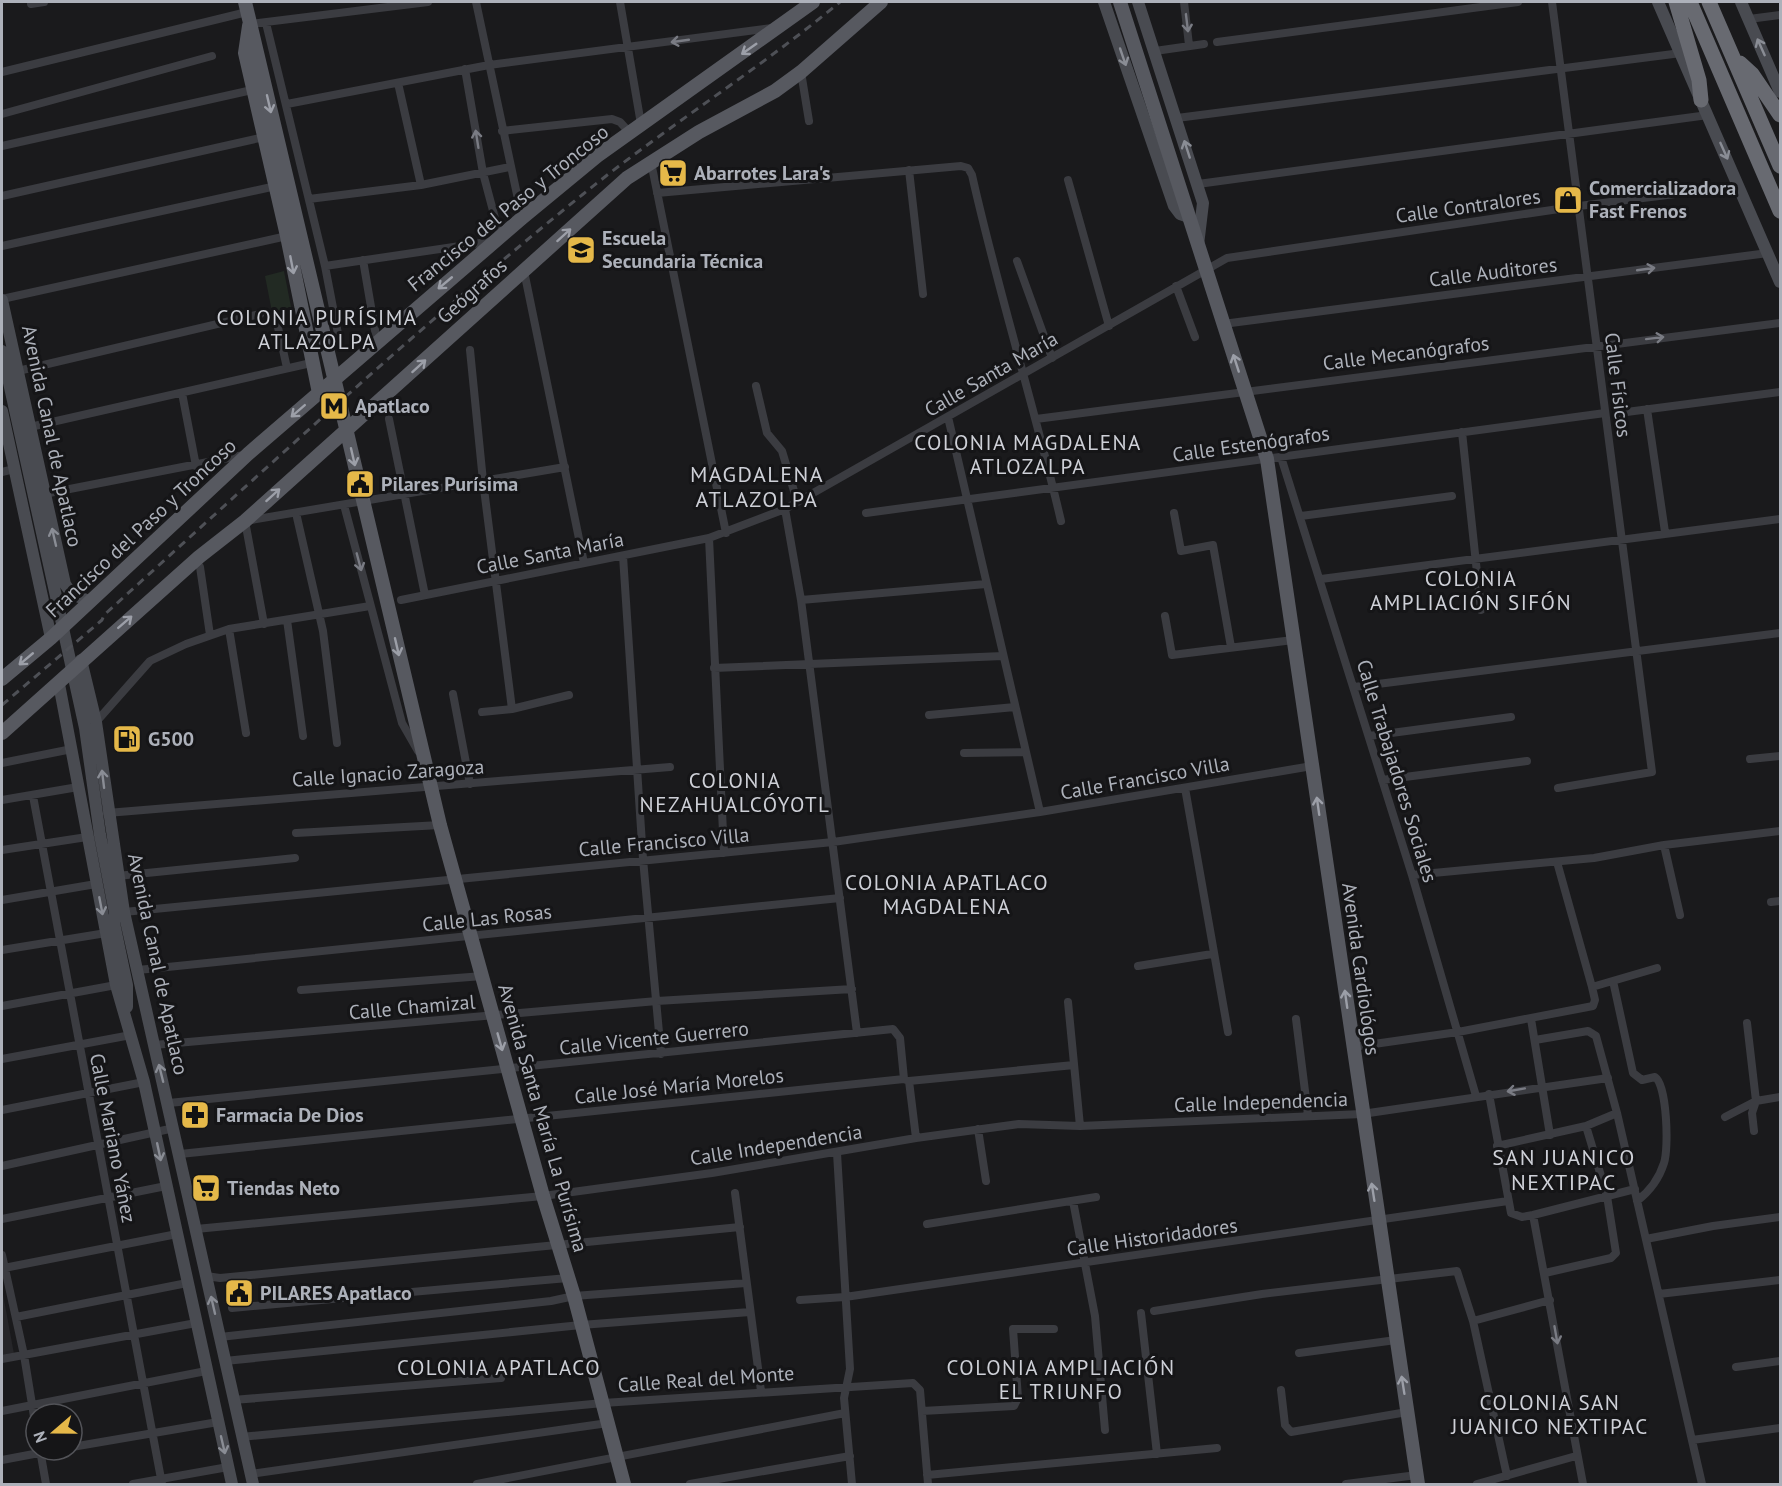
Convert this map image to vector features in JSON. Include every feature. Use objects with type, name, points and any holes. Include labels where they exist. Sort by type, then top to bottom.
[{"type":"highway","points":[[1676,2],[1699,80],[1701,100]]},
{"type":"highway","points":[[1689,2],[1780,211]]},
{"type":"highway","points":[[1709,2],[1780,166]]},
{"type":"highway","points":[[1733,56],[1752,74],[1780,115]]},
{"type":"main road","name":"Francisco del Paso y Troncoso","points":[[2,680],[51,638],[248,454],[497,239],[635,129],[813,2]]},
{"type":"main road","name":"Geógrafos","points":[[81,660],[199,557],[245,521],[627,178],[699,132],[776,91],[881,2]]},
{"type":"main road","name":"Avenida Cardiológos","points":[[1120,2],[1245,391],[1274,458],[1293,640],[1377,1220],[1418,1480]]},
{"type":"main road","name":"Avenida Santa María La Purísima","points":[[247,13],[440,825],[543,1196],[574,1296],[624,1485]]},
{"type":"main road","points":[[247,13],[245,53],[252,90],[276,186],[319,393]]},
{"type":"main road","points":[[2,733],[59,684],[81,660]]},
{"type":"street","points":[[31,4],[44,2]]},
{"type":"street","points":[[2,72],[247,13],[266,23],[428,2]]},
{"type":"street","points":[[476,2],[522,219]]},
{"type":"street","points":[[502,131],[612,119],[635,129],[628,48],[620,2]]},
{"type":"street","points":[[1104,2],[1173,206],[1180,214],[1189,217]]},
{"type":"street","points":[[1138,2],[1203,203],[1198,246]]},
{"type":"street","points":[[1184,2],[1189,45]]},
{"type":"street","points":[[1216,42],[1518,2]]},
{"type":"street","name":"Calle Físicos","points":[[1552,2],[1622,538],[1634,651],[1652,772],[1558,788]]},
{"type":"street","points":[[1658,2],[1780,282]]},
{"type":"street","points":[[1741,2],[1780,90]]},
{"type":"street","points":[[1749,19],[1780,15]]},
{"type":"street","points":[[266,23],[325,266],[339,339]]},
{"type":"street","points":[[287,104],[489,65],[780,27]]},
{"type":"street","points":[[1155,51],[1204,44]]},
{"type":"street","points":[[1176,118],[1681,53]]},
{"type":"street","points":[[2,114],[212,56]]},
{"type":"street","points":[[325,266],[497,239],[465,69]]},
{"type":"street","points":[[801,72],[809,121]]},
{"type":"street","points":[[398,83],[421,185]]},
{"type":"street","points":[[2,146],[252,90]]},
{"type":"street","points":[[1198,184],[1708,115]]},
{"type":"street","points":[[2,196],[264,137]]},
{"type":"street","points":[[651,162],[726,533]]},
{"type":"street","points":[[657,193],[909,170],[961,166],[968,168],[972,175],[992,267],[1024,373],[1061,521]]},
{"type":"street","points":[[309,200],[421,185],[510,167]]},
{"type":"street","points":[[909,170],[923,294]]},
{"type":"street","points":[[1068,180],[1109,326]]},
{"type":"street","points":[[2,246],[276,186]]},
{"type":"street","name":"Calle Contralores","points":[[1205,270],[1227,258],[1579,206],[1739,186]]},
{"type":"street","points":[[2,300],[287,236]]},
{"type":"street","name":"Calle Auditores","points":[[1223,324],[1768,253]]},
{"type":"street","points":[[363,260],[376,342]]},
{"type":"street","points":[[1017,261],[1052,358]]},
{"type":"street","name":"Calle Santa María","points":[[405,599],[726,533],[786,508],[1205,270]]},
{"type":"street","points":[[524,271],[584,563]]},
{"type":"street","points":[[1176,286],[1195,337]]},
{"type":"street","name":"Avenida Canal de Apatlaco","points":[[2,300],[65,584],[71,593],[90,602]]},
{"type":"street","points":[[18,371],[260,314]]},
{"type":"street","points":[[275,314],[287,368]]},
{"type":"street","name":"Calle Mecanógrafos","points":[[1036,419],[1780,323]]},
{"type":"street","points":[[470,350],[483,481],[512,708]]},
{"type":"street","points":[[2,351],[85,728],[100,835],[135,983],[145,1002]]},
{"type":"street","points":[[30,427],[312,363]]},
{"type":"street","points":[[756,386],[767,433],[782,451],[797,501]]},
{"type":"street","points":[[1619,412],[1780,392]]},
{"type":"street","points":[[182,393],[196,466]]},
{"type":"street","name":"Calle Físicos","points":[[1647,409],[1665,532]]},
{"type":"street","points":[[2,411],[8,471],[36,572],[51,638]]},
{"type":"street","name":"Calle Estenógrafos","points":[[866,513],[1605,413]]},
{"type":"street","points":[[948,417],[1040,812]]},
{"type":"street","points":[[389,419],[406,494],[424,595]]},
{"type":"street","points":[[1462,432],[1481,610]]},
{"type":"street","points":[[44,494],[248,454]]},
{"type":"street","name":"Calle Trabajadores Sociales","points":[[1274,458],[1301,516],[1321,579],[1412,875],[1476,1096]]},
{"type":"street","points":[[264,624],[245,521],[565,467]]},
{"type":"street","points":[[1301,516],[1452,496]]},
{"type":"street","name":"Avenida Santa María La Purísima","points":[[344,505],[402,723],[425,762]]},
{"type":"street","points":[[786,508],[810,666],[857,1033]]},
{"type":"street","points":[[296,513],[320,615],[337,743]]},
{"type":"street","points":[[1174,513],[1181,550],[1213,545],[1231,647]]},
{"type":"street","points":[[1321,579],[1476,560],[1665,532],[1780,519]]},
{"type":"street","points":[[709,538],[724,853]]},
{"type":"street","points":[[623,555],[643,860],[661,1054]]},
{"type":"street","points":[[36,572],[49,574],[55,571],[60,563]]},
{"type":"street","points":[[200,567],[210,635]]},
{"type":"street","points":[[801,600],[986,584]]},
{"type":"street","points":[[66,713],[71,706],[77,704],[88,708],[95,718],[150,661],[210,635],[229,629],[370,606]]},
{"type":"street","points":[[1165,616],[1172,655],[1293,640]]},
{"type":"street","points":[[287,621],[303,736]]},
{"type":"street","points":[[229,629],[246,733]]},
{"type":"street","points":[[1354,687],[1780,633]]},
{"type":"street","points":[[714,668],[810,666],[1003,656]]},
{"type":"street","name":"Avenida Canal de Apatlaco","points":[[81,660],[95,718],[117,876],[119,913],[138,970],[252,1479]]},
{"type":"street","name":"Avenida Canal de Apatlaco","points":[[59,684],[116,985],[144,1082],[232,1485]]},
{"type":"street","points":[[453,694],[470,784]]},
{"type":"street","points":[[482,712],[512,708],[569,695]]},
{"type":"street","points":[[929,715],[1015,707]]},
{"type":"street","points":[[1369,736],[1511,717]]},
{"type":"street","points":[[2,762],[72,749]]},
{"type":"street","points":[[964,753],[1026,752]]},
{"type":"street","points":[[1750,759],[1780,756]]},
{"type":"street","points":[[1382,780],[1527,761]]},
{"type":"street","name":"Calle Francisco Villa","points":[[119,913],[833,842],[1040,812],[1312,766]]},
{"type":"street","name":"Calle Ignacio Zaragoza","points":[[107,813],[670,767]]},
{"type":"street","points":[[2,800],[78,787]]},
{"type":"street","points":[[1185,788],[1212,954],[1228,1032]]},
{"type":"street","name":"Calle Mariano Yáñez","points":[[33,796],[161,1482]]},
{"type":"street","points":[[296,833],[440,825]]},
{"type":"street","points":[[1412,875],[1557,862],[1664,845],[1780,831]]},
{"type":"street","points":[[2,850],[87,837]]},
{"type":"street","points":[[1664,845],[1680,915]]},
{"type":"street","points":[[117,876],[295,858]]},
{"type":"street","points":[[1353,1047],[1531,1019],[1590,1007],[1594,1004],[1592,987],[1557,862]]},
{"type":"street","points":[[2,900],[96,884]]},
{"type":"street","name":"Calle Las Rosas","points":[[138,970],[840,898]]},
{"type":"street","points":[[1771,902],[1780,901]]},
{"type":"street","points":[[119,913],[114,923],[127,985],[128,1001],[125,1014]]},
{"type":"street","points":[[2,950],[106,933]]},
{"type":"street","points":[[1138,966],[1212,954]]},
{"type":"street","points":[[1592,987],[1657,968]]},
{"type":"street","points":[[301,990],[483,976]]},
{"type":"street","points":[[1613,981],[1634,1072],[1642,1080],[1655,1077],[1660,1080],[1663,1087],[1666,1143],[1664,1164],[1654,1184],[1637,1201]]},
{"type":"street","points":[[2,1006],[116,985]]},
{"type":"street","name":"Calle Chamizal","points":[[154,1045],[657,1001],[852,988]]},
{"type":"street","points":[[1068,1002],[1080,1126]]},
{"type":"street","points":[[1296,1019],[1308,1115]]},
{"type":"street","points":[[1531,1019],[1550,1135]]},
{"type":"street","points":[[1747,1023],[1756,1101],[1752,1113],[1754,1131]]},
{"type":"street","name":"Calle Vicente Guerrero","points":[[169,1103],[893,1029],[900,1038],[907,1080]]},
{"type":"street","points":[[1535,1040],[1588,1031],[1596,1036],[1635,1189],[1702,1485]]},
{"type":"street","points":[[2,1059],[131,1035]]},
{"type":"street","name":"Calle José María Morelos","points":[[180,1154],[1074,1065]]},
{"type":"street","name":"Calle Independencia","points":[[196,1229],[543,1196],[1019,1124],[1080,1126],[1362,1114],[1542,1085],[1608,1078]]},
{"type":"street","points":[[907,1080],[916,1138]]},
{"type":"street","points":[[2,1110],[144,1082]]},
{"type":"street","points":[[1489,1094],[1511,1213],[1522,1217],[1533,1215],[1635,1189]]},
{"type":"street","points":[[1725,1117],[1756,1101],[1780,1097]]},
{"type":"street","points":[[1497,1146],[1586,1126],[1617,1113]]},
{"type":"street","points":[[1545,1273],[1611,1258],[1616,1253],[1607,1196],[1586,1126]]},
{"type":"street","points":[[2,1166],[174,1128]]},
{"type":"street","points":[[978,1129],[986,1181]]},
{"type":"street","points":[[837,1153],[850,1369],[845,1413],[852,1485]]},
{"type":"street","points":[[2,1219],[166,1186]]},
{"type":"street","points":[[735,1193],[761,1391]]},
{"type":"street","points":[[927,1224],[1095,1197]]},
{"type":"street","points":[[1073,1201],[1083,1264],[1095,1316],[1106,1430]]},
{"type":"street","name":"Calle Historidadores","points":[[800,1300],[845,1297],[1508,1202]]},
{"type":"street","points":[[1533,1215],[1583,1485]]},
{"type":"street","points":[[1646,1239],[1713,1226],[1780,1217]]},
{"type":"street","points":[[206,1276],[220,1278],[740,1227]]},
{"type":"street","points":[[4,1268],[116,1244],[177,1234]]},
{"type":"street","points":[[2,1255],[24,1355],[31,1402]]},
{"type":"street","points":[[1154,1311],[1262,1294],[1452,1270],[1460,1274],[1473,1321],[1507,1476]]},
{"type":"street","points":[[232,1308],[568,1278]]},
{"type":"street","points":[[1659,1294],[1780,1280]]},
{"type":"street","points":[[16,1317],[187,1282]]},
{"type":"street","points":[[220,1337],[550,1301],[574,1296],[746,1282]]},
{"type":"street","points":[[1473,1321],[1550,1300]]},
{"type":"street","points":[[225,1361],[750,1312]]},
{"type":"street","points":[[1141,1313],[1157,1454]]},
{"type":"street","points":[[2,1359],[196,1323]]},
{"type":"street","points":[[1054,1329],[1013,1329],[1017,1404],[922,1411],[927,1480],[1217,1448]]},
{"type":"street","points":[[1299,1353],[1396,1340]]},
{"type":"street","points":[[1736,1367],[1780,1361]]},
{"type":"street","points":[[47,1402],[206,1371]]},
{"type":"street","points":[[233,1400],[501,1378]]},
{"type":"street","name":"Calle Real del Monte","points":[[241,1437],[603,1403],[761,1391],[913,1383],[920,1390],[922,1411]]},
{"type":"street","points":[[1281,1390],[1286,1425],[1291,1432],[1407,1412]]},
{"type":"street","points":[[2,1411],[24,1406]]},
{"type":"street","points":[[477,1485],[845,1413]]},
{"type":"street","points":[[84,1445],[152,1431],[218,1422]]},
{"type":"street","points":[[252,1479],[608,1423]]},
{"type":"street","points":[[1692,1440],[1780,1428]]},
{"type":"street","points":[[2,1460],[24,1455]]},
{"type":"street","points":[[690,1485],[850,1456]]},
{"type":"street","points":[[1477,1485],[1576,1456]]},
{"type":"street","points":[[42,1462],[46,1485]]},
{"type":"street","points":[[134,1485],[161,1482],[228,1467]]},
{"type":"street","points":[[1346,1485],[1418,1480]]},
{"type":"shaded area","points":[[284,271],[291,307],[272,312],[265,276]]},
{"type":"shaded area","points":[[2,1289],[14,1354],[2,1356]]},
{"type":"railway","points":[[2,705],[102,620],[104,615],[340,402],[521,245],[614,170],[840,2]]},
{"type":"place","name":"Abarrotes Lara's","points":[[673,173]]},
{"type":"place","name":"Comercializadora Fast Frenos","points":[[1568,200]]},
{"type":"place","name":"Escuela Secundaria Técnica","points":[[581,250]]},
{"type":"place","name":"Apatlaco","points":[[334,406]]},
{"type":"place","name":"Pilares Purísima","points":[[360,484]]},
{"type":"place","name":"G500","points":[[127,739]]},
{"type":"place","name":"Farmacia De Dios","points":[[195,1115]]},
{"type":"place","name":"Tiendas Neto","points":[[206,1188]]},
{"type":"place","name":"PILARES Apatlaco","points":[[239,1293]]},
{"type":"district","name":"COLONIA PURÍSIMA ATLAZOLPA","points":[[317,330]]},
{"type":"district","name":"COLONIA MAGDALENA ATLOZALPA","points":[[1028,455]]},
{"type":"district","name":"MAGDALENA ATLAZOLPA","points":[[757,486]]},
{"type":"district","name":"COLONIA AMPLIACIÓN SIFÓN","points":[[1471,591]]},
{"type":"district","name":"COLONIA NEZAHUALCÓYOTL","points":[[735,793]]},
{"type":"district","name":"COLONIA APATLACO MAGDALENA","points":[[947,895]]},
{"type":"district","name":"SAN JUANICO NEXTIPAC","points":[[1564,1170]]},
{"type":"district","name":"COLONIA APATLACO","points":[[499,1368]]},
{"type":"district","name":"COLONIA AMPLIACIÓN EL TRIUNFO","points":[[1061,1380]]},
{"type":"district","name":"COLONIA SAN JUANICO NEXTIPAC","points":[[1550,1415]]}]
